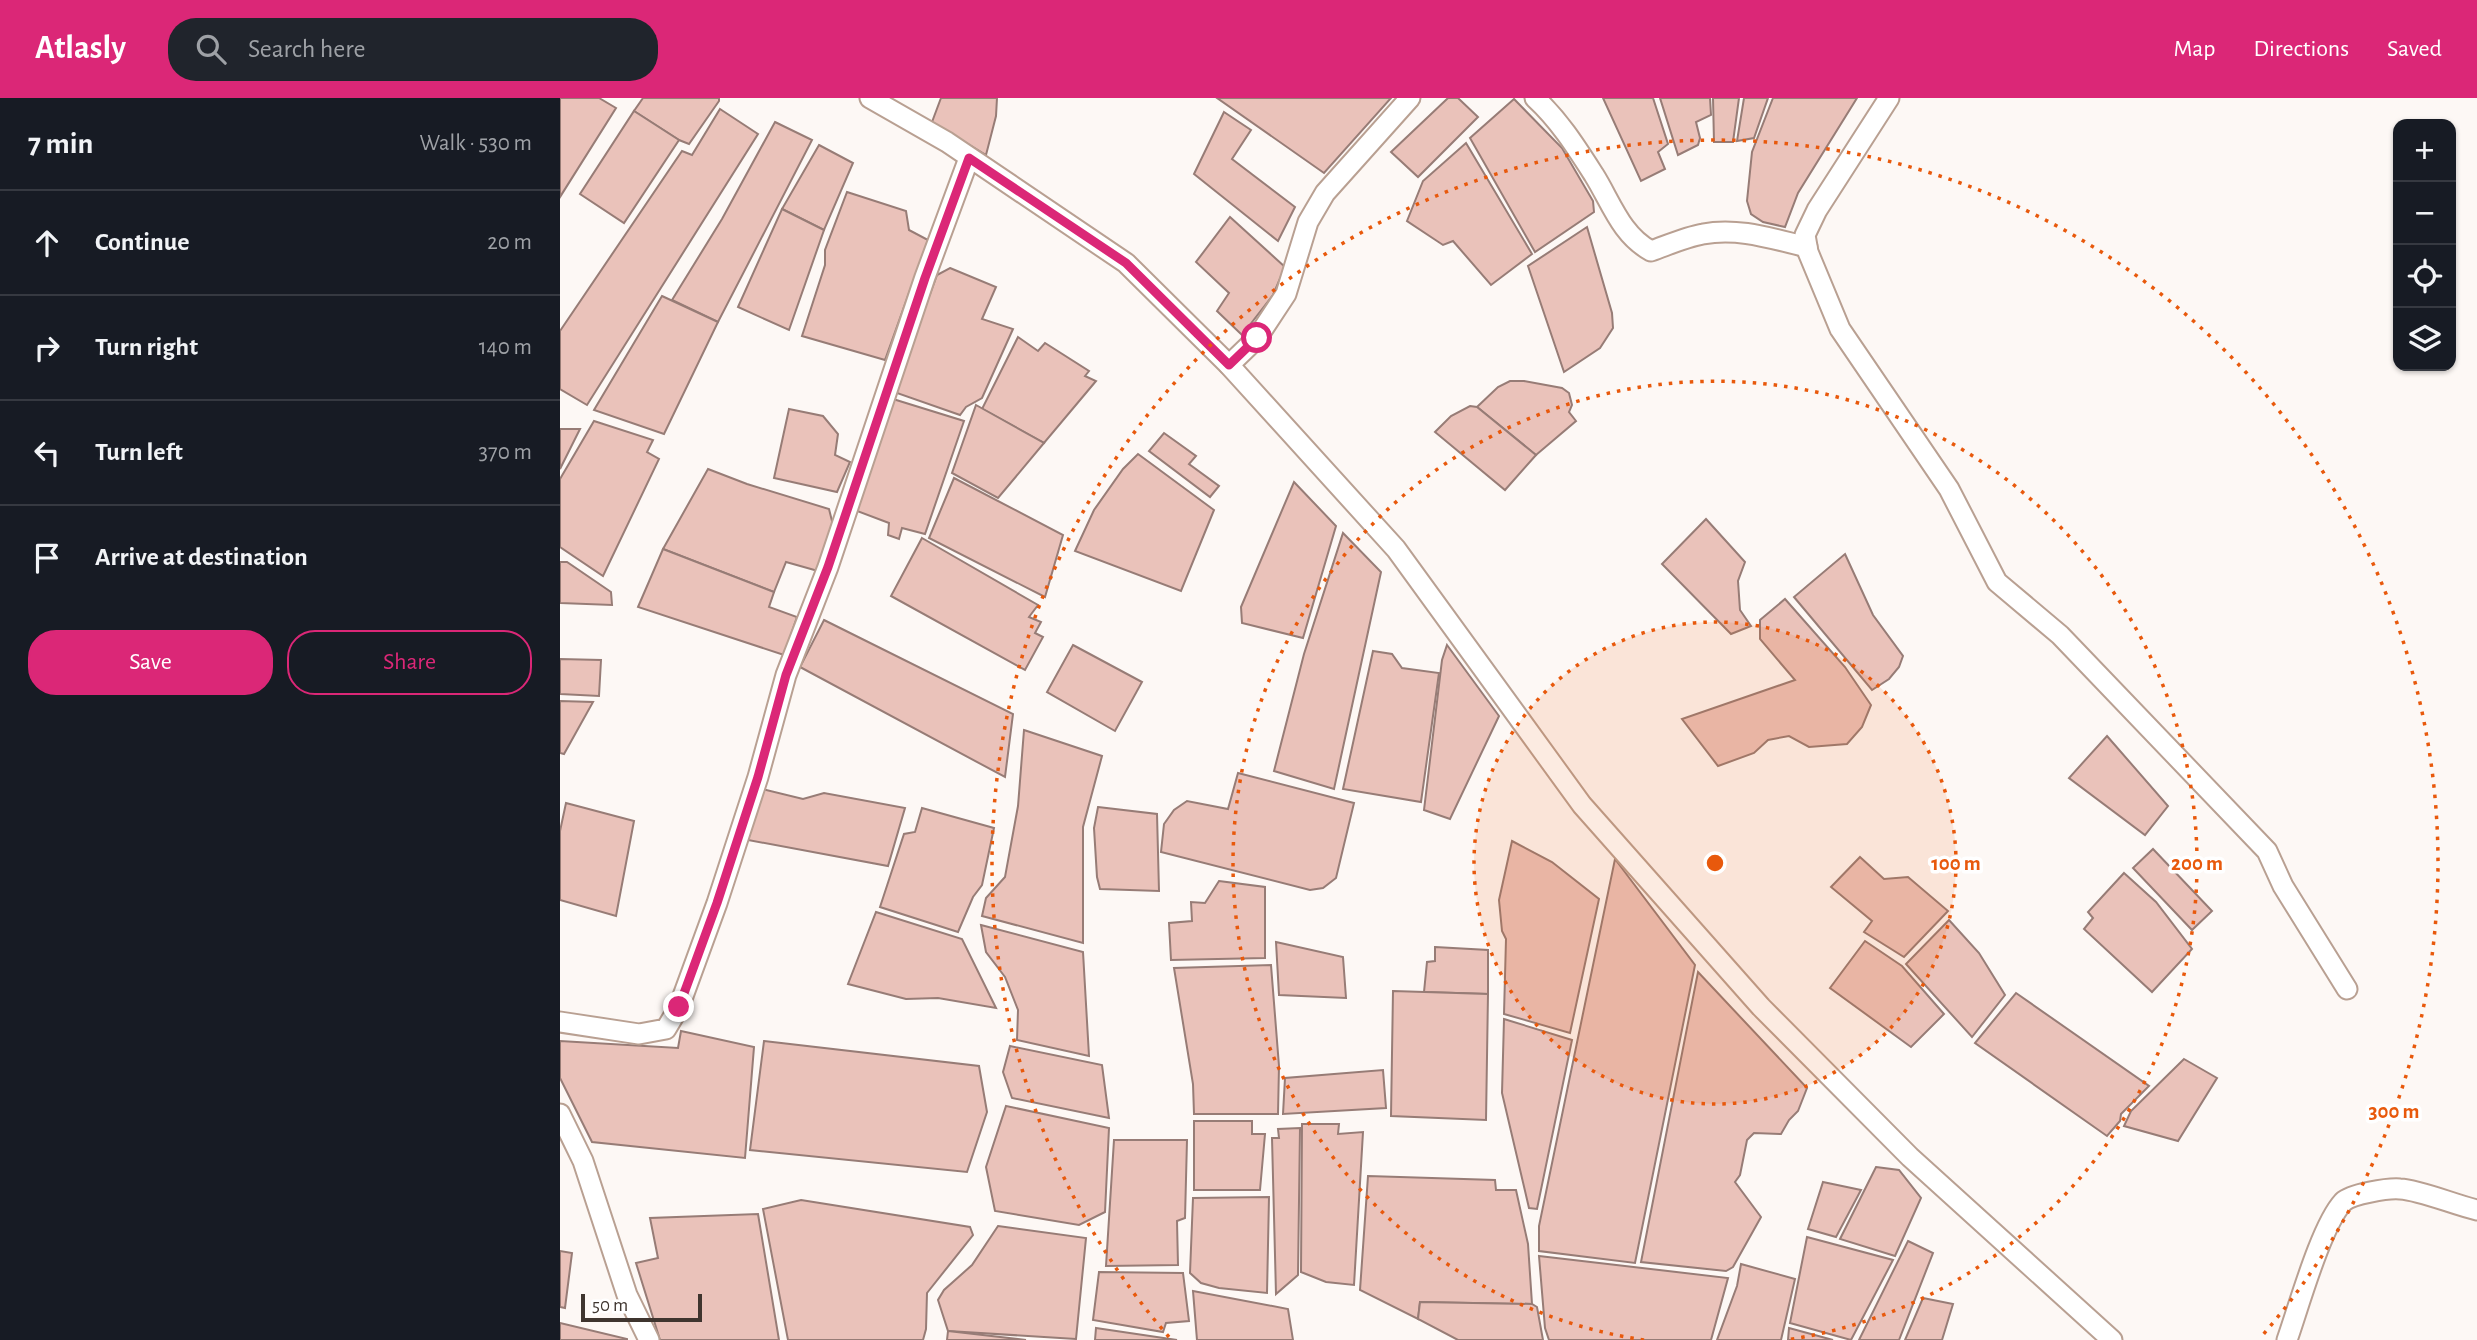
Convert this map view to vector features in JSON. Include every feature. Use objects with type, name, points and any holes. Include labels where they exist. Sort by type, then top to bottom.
[{"type":"street","points":[[870,98],[947,142],[1126,263],[1229,365],[1396,548],[1582,805],[1761,1007],[1910,1157],[2112,1340]]},
{"type":"street","points":[[1229,365],[1257,338],[1286,294],[1308,222],[1325,193],[1410,98]]},
{"type":"street","points":[[1535,98],[1555,117],[1595,176],[1619,221],[1637,244],[1651,251],[1703,234],[1726,232],[1752,234],[1807,247]]},
{"type":"street","points":[[1889,98],[1817,210],[1805,235],[1807,247],[1840,329],[1949,489],[1997,582],[2060,635],[2267,850],[2283,886],[2347,989]]},
{"type":"street","points":[[560,1022],[639,1034],[666,1029],[679,1007],[726,878],[786,675],[828,567],[925,278],[969,158]]},
{"type":"street","points":[[560,1114],[583,1161],[628,1295],[649,1340]]},
{"type":"street","points":[[2287,1340],[2320,1246],[2345,1199],[2359,1194],[2400,1189],[2477,1210]]},
{"type":"building","points":[[560,98],[599,98],[616,108],[560,197]]},
{"type":"building","points":[[643,98],[719,98],[719,101],[689,144],[634,111]]},
{"type":"building","points":[[941,98],[997,98],[996,116],[986,155],[932,122]]},
{"type":"building","points":[[1217,98],[1391,98],[1324,173]]},
{"type":"building","points":[[1448,98],[1458,98],[1478,117],[1418,177],[1391,152]]},
{"type":"building","points":[[1603,98],[1653,98],[1668,144],[1658,152],[1665,169],[1641,181]]},
{"type":"building","points":[[1660,98],[1710,98],[1711,115],[1696,122],[1700,138],[1698,145],[1678,155]]},
{"type":"building","points":[[1713,98],[1739,98],[1733,142],[1714,142]]},
{"type":"building","points":[[1744,98],[1768,98],[1754,138],[1737,141]]},
{"type":"building","points":[[1773,98],[1857,98],[1798,193],[1785,227],[1763,222],[1751,214],[1747,201],[1752,152]]},
{"type":"building","points":[[1514,99],[1562,148],[1593,201],[1594,212],[1535,252],[1470,138]]},
{"type":"building","points":[[720,109],[758,134],[587,405],[560,389],[560,331],[682,151],[692,155]]},
{"type":"building","points":[[634,111],[679,140],[624,223],[580,194]]},
{"type":"building","points":[[1224,112],[1251,130],[1232,159],[1295,207],[1278,241],[1194,174]]},
{"type":"building","points":[[775,122],[812,140],[718,322],[672,300],[722,219]]},
{"type":"building","points":[[1466,143],[1532,254],[1491,285],[1453,241],[1443,245],[1407,221],[1423,181]]},
{"type":"building","points":[[819,145],[853,163],[824,230],[782,209]]},
{"type":"building","points":[[847,192],[906,211],[909,230],[928,240],[885,360],[802,336],[825,265],[825,250]]},
{"type":"building","points":[[782,209],[824,230],[789,330],[738,307]]},
{"type":"building","points":[[1230,217],[1285,267],[1273,295],[1242,335],[1217,311],[1229,293],[1196,262]]},
{"type":"building","points":[[1587,227],[1612,313],[1613,328],[1600,348],[1564,372],[1528,266]]},
{"type":"building","points":[[950,268],[996,287],[982,319],[1013,329],[982,398],[966,407],[960,415],[894,392],[937,275]]},
{"type":"building","points":[[662,296],[718,322],[664,434],[594,410]]},
{"type":"building","points":[[1018,337],[1038,351],[1045,343],[1089,371],[1085,376],[1096,381],[1044,443],[982,409]]},
{"type":"building","points":[[1510,381],[1562,388],[1569,393],[1572,405],[1569,412],[1576,421],[1536,455],[1477,407],[1498,387]]},
{"type":"building","points":[[893,399],[964,421],[925,534],[902,528],[899,539],[888,535],[889,523],[857,511]]},
{"type":"building","points":[[976,405],[1044,443],[998,498],[952,473]]},
{"type":"building","points":[[1470,406],[1477,407],[1536,455],[1505,490],[1435,432],[1451,416]]},
{"type":"building","points":[[789,409],[823,416],[838,434],[835,455],[850,462],[837,492],[774,478]]},
{"type":"building","points":[[594,421],[653,440],[647,452],[659,459],[603,576],[560,547],[560,479]]},
{"type":"building","points":[[560,429],[580,429],[560,469]]},
{"type":"building","points":[[1164,433],[1196,456],[1189,464],[1219,486],[1210,497],[1149,451]]},
{"type":"building","points":[[1138,454],[1214,510],[1181,591],[1075,551],[1094,510],[1123,469]]},
{"type":"building","points":[[708,469],[829,509],[833,525],[818,571],[786,562],[774,592],[663,549]]},
{"type":"building","points":[[954,478],[1063,535],[1045,597],[929,538]]},
{"type":"building","points":[[1294,482],[1336,526],[1303,638],[1242,623],[1241,607]]},
{"type":"building","points":[[1706,519],[1745,562],[1738,581],[1740,610],[1751,626],[1731,634],[1662,564]]},
{"type":"building","points":[[1343,533],[1381,572],[1334,789],[1274,771],[1304,654]]},
{"type":"building","points":[[922,538],[1038,605],[1029,617],[1041,622],[1035,633],[1043,637],[1025,670],[891,596]]},
{"type":"building","points":[[663,549],[774,592],[769,607],[797,617],[784,655],[638,607]]},
{"type":"building","points":[[1845,554],[1873,615],[1903,656],[1899,667],[1889,679],[1872,690],[1794,597]]},
{"type":"building","points":[[560,562],[567,562],[611,592],[612,605],[560,603]]},
{"type":"building","points":[[1785,599],[1845,667],[1871,705],[1862,727],[1847,744],[1809,747],[1789,736],[1768,740],[1754,753],[1718,766],[1682,719],[1795,680],[1760,639],[1760,620]]},
{"type":"building","points":[[824,620],[1013,714],[1005,777],[800,667]]},
{"type":"building","points":[[1073,645],[1142,682],[1115,731],[1047,692]]},
{"type":"building","points":[[1447,645],[1499,716],[1450,819],[1424,810],[1442,660]]},
{"type":"building","points":[[1373,651],[1392,654],[1402,668],[1439,673],[1421,802],[1343,789]]},
{"type":"building","points":[[560,659],[601,660],[599,696],[560,694]]},
{"type":"building","points":[[560,701],[593,702],[564,754],[560,753]]},
{"type":"building","points":[[1024,730],[1102,756],[1083,827],[1083,943],[982,916],[986,898],[1005,877],[1018,806]]},
{"type":"building","points":[[2107,736],[2168,806],[2145,835],[2069,778]]},
{"type":"building","points":[[1238,773],[1354,803],[1336,878],[1323,888],[1310,890],[1161,852],[1164,824],[1174,810],[1187,801],[1228,809]]},
{"type":"building","points":[[762,789],[803,799],[824,793],[905,808],[888,866],[748,840]]},
{"type":"building","points":[[566,803],[634,821],[616,916],[560,900],[560,831]]},
{"type":"building","points":[[1098,807],[1157,814],[1159,891],[1100,889],[1094,828]]},
{"type":"building","points":[[922,808],[994,828],[982,885],[973,897],[958,932],[880,907],[904,834],[915,832]]},
{"type":"building","points":[[1512,841],[1552,862],[1599,899],[1570,1033],[1504,1014],[1506,939],[1502,931],[1499,900]]},
{"type":"building","points":[[2153,849],[2212,911],[2192,930],[2133,868]]},
{"type":"building","points":[[1860,857],[1884,879],[1908,877],[1948,911],[1904,957],[1864,932],[1872,921],[1831,887]]},
{"type":"building","points":[[1615,859],[1695,965],[1635,1263],[1539,1251],[1539,1226]]},
{"type":"building","points":[[2124,873],[2156,902],[2192,949],[2152,992],[2084,929],[2093,918],[2088,912]]},
{"type":"building","points":[[1219,881],[1265,887],[1265,958],[1171,960],[1169,923],[1192,921],[1191,902],[1205,903]]},
{"type":"building","points":[[876,912],[962,939],[996,1008],[938,998],[906,999],[848,984]]},
{"type":"building","points":[[1949,920],[1979,953],[2005,995],[1972,1037],[1906,964]]},
{"type":"building","points":[[981,925],[1083,952],[1089,1056],[1017,1040],[1018,1010],[1005,977],[986,952]]},
{"type":"building","points":[[1865,941],[1902,966],[1944,1014],[1911,1047],[1830,988]]},
{"type":"building","points":[[1276,942],[1343,957],[1346,998],[1279,995]]},
{"type":"building","points":[[1435,947],[1488,950],[1488,994],[1424,992],[1427,962],[1435,961]]},
{"type":"building","points":[[1271,965],[1279,1066],[1278,1114],[1194,1114],[1193,1084],[1174,968]]},
{"type":"building","points":[[1698,972],[1807,1088],[1798,1111],[1781,1134],[1754,1133],[1747,1140],[1740,1175],[1735,1182],[1761,1217],[1733,1267],[1726,1271],[1641,1262]]},
{"type":"building","points":[[1393,991],[1488,994],[1486,1120],[1391,1116]]},
{"type":"building","points":[[2016,993],[2149,1086],[2121,1114],[2120,1121],[2107,1136],[1975,1043]]},
{"type":"building","points":[[1504,1019],[1572,1040],[1537,1209],[1529,1208],[1502,1093]]},
{"type":"building","points":[[681,1031],[754,1047],[745,1158],[592,1142],[560,1078],[560,1041],[678,1048]]},
{"type":"building","points":[[764,1041],[979,1066],[987,1112],[967,1172],[750,1150]]},
{"type":"building","points":[[1010,1046],[1102,1065],[1109,1118],[1012,1098],[1003,1072]]},
{"type":"building","points":[[2184,1059],[2217,1078],[2178,1141],[2124,1126],[2131,1111]]},
{"type":"building","points":[[1383,1070],[1386,1108],[1283,1114],[1285,1078]]},
{"type":"building","points":[[1006,1106],[1109,1128],[1105,1212],[1079,1225],[995,1211],[986,1167]]},
{"type":"building","points":[[1194,1121],[1252,1121],[1252,1134],[1265,1134],[1260,1190],[1194,1190]]},
{"type":"building","points":[[1302,1124],[1339,1124],[1338,1134],[1363,1132],[1354,1285],[1326,1282],[1301,1272]]},
{"type":"building","points":[[1300,1128],[1298,1275],[1276,1294],[1272,1138],[1279,1138],[1278,1129]]},
{"type":"building","points":[[1114,1140],[1187,1140],[1185,1218],[1177,1221],[1178,1265],[1106,1266]]},
{"type":"building","points":[[1876,1167],[1899,1170],[1921,1198],[1895,1256],[1840,1239]]},
{"type":"building","points":[[1368,1176],[1495,1180],[1496,1190],[1516,1190],[1528,1244],[1532,1304],[1420,1302],[1418,1319],[1360,1290]]},
{"type":"building","points":[[1823,1182],[1861,1190],[1836,1237],[1808,1229]]},
{"type":"building","points":[[1269,1197],[1267,1293],[1219,1288],[1201,1283],[1190,1273],[1193,1198]]},
{"type":"building","points":[[801,1200],[970,1227],[973,1235],[927,1293],[923,1340],[788,1340],[763,1209]]},
{"type":"building","points":[[758,1214],[779,1340],[660,1340],[636,1263],[658,1258],[650,1218]]},
{"type":"building","points":[[998,1226],[1086,1238],[1076,1339],[948,1331],[938,1300],[944,1290],[972,1265]]},
{"type":"building","points":[[1807,1237],[1893,1260],[1851,1340],[1790,1323]]},
{"type":"building","points":[[1908,1241],[1933,1253],[1899,1340],[1859,1340]]},
{"type":"building","points":[[560,1251],[572,1253],[565,1308],[560,1307]]},
{"type":"building","points":[[1539,1256],[1728,1278],[1711,1340],[1549,1340],[1545,1328]]},
{"type":"building","points":[[1741,1264],[1795,1279],[1781,1340],[1717,1340],[1737,1286]]},
{"type":"building","points":[[1099,1272],[1183,1273],[1189,1321],[1166,1323],[1163,1332],[1093,1320]]},
{"type":"building","points":[[1193,1291],[1288,1309],[1293,1340],[1197,1340]]},
{"type":"building","points":[[1923,1298],[1953,1304],[1942,1340],[1905,1340]]},
{"type":"building","points":[[1420,1302],[1532,1304],[1537,1307],[1543,1340],[1458,1340],[1418,1319]]},
{"type":"building","points":[[560,1323],[627,1339],[627,1340],[560,1340]]},
{"type":"building","points":[[1096,1328],[1177,1340],[1095,1340]]},
{"type":"building","points":[[1789,1328],[1833,1340],[1788,1340]]},
{"type":"building","points":[[948,1331],[1026,1340],[947,1340]]},
{"type":"route","points":[[679,1007],[717,903],[758,777],[786,675],[828,567],[925,278],[969,158],[1126,263],[1229,365],[1257,338]]}]
